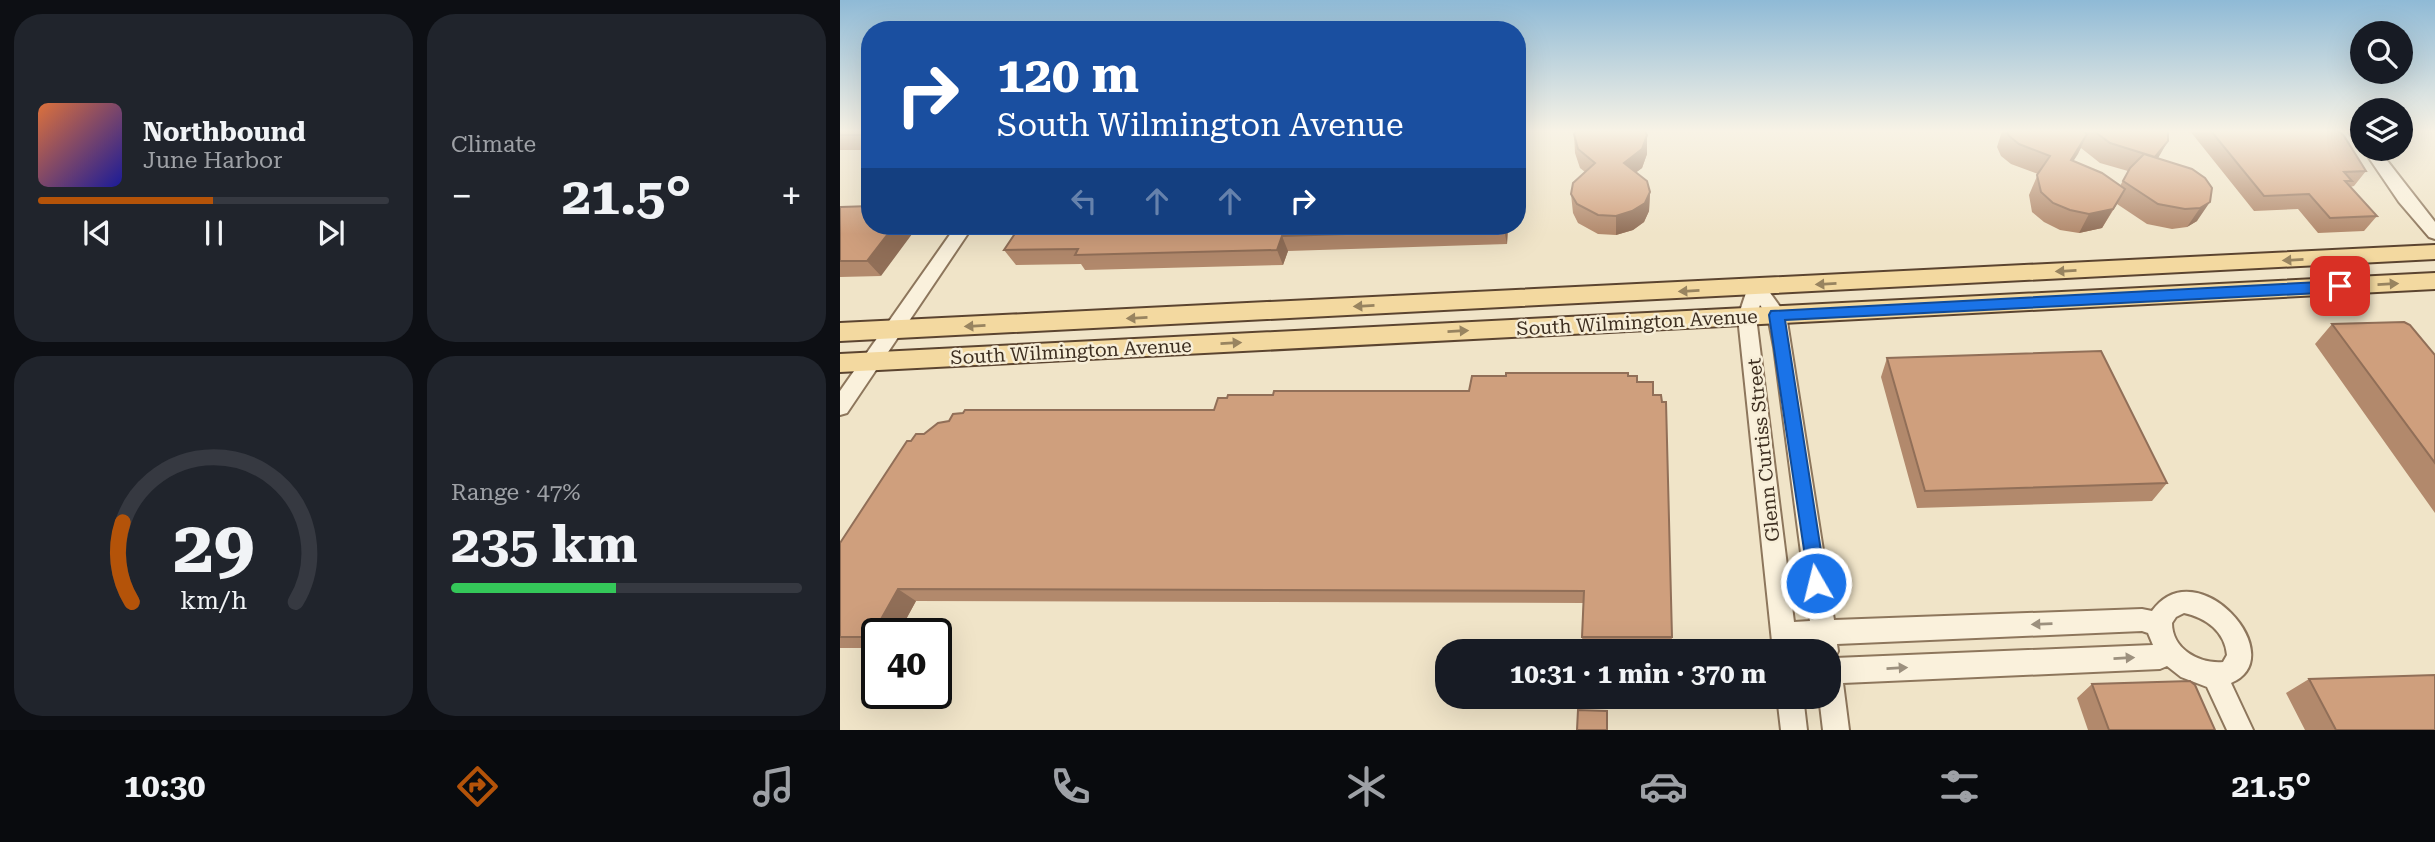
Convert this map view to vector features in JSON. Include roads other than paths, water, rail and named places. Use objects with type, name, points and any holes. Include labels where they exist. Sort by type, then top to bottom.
[{"type":"main road","name":"South Wilmington Avenue","points":[[840,332],[2435,252]]},
{"type":"main road","name":"South Wilmington Avenue","points":[[840,363],[2435,281]]},
{"type":"street","points":[[2381,165],[2435,233]]},
{"type":"street","points":[[840,407],[959,235]]},
{"type":"street","name":"Glenn Curtiss Street","points":[[1757,287],[1777,315],[1824,639]]},
{"type":"street","name":"Glenn Curtiss Street","points":[[1757,287],[1747,317],[1784,639]]},
{"type":"street","points":[[2184,602],[2199,605],[2228,625],[2237,638],[2241,653],[2238,665],[2229,673],[2215,676],[2199,673],[2183,665],[2161,638],[2158,624],[2162,613],[2171,605],[2184,602]]},
{"type":"street","points":[[1841,641],[2142,620],[2158,624]]},
{"type":"street","points":[[1841,671],[2161,657],[2170,652]]},
{"type":"street","points":[[2215,676],[2240,730]]},
{"type":"street","points":[[1792,709],[1794,730]]},
{"type":"street","points":[[1833,709],[1836,730]]}]
